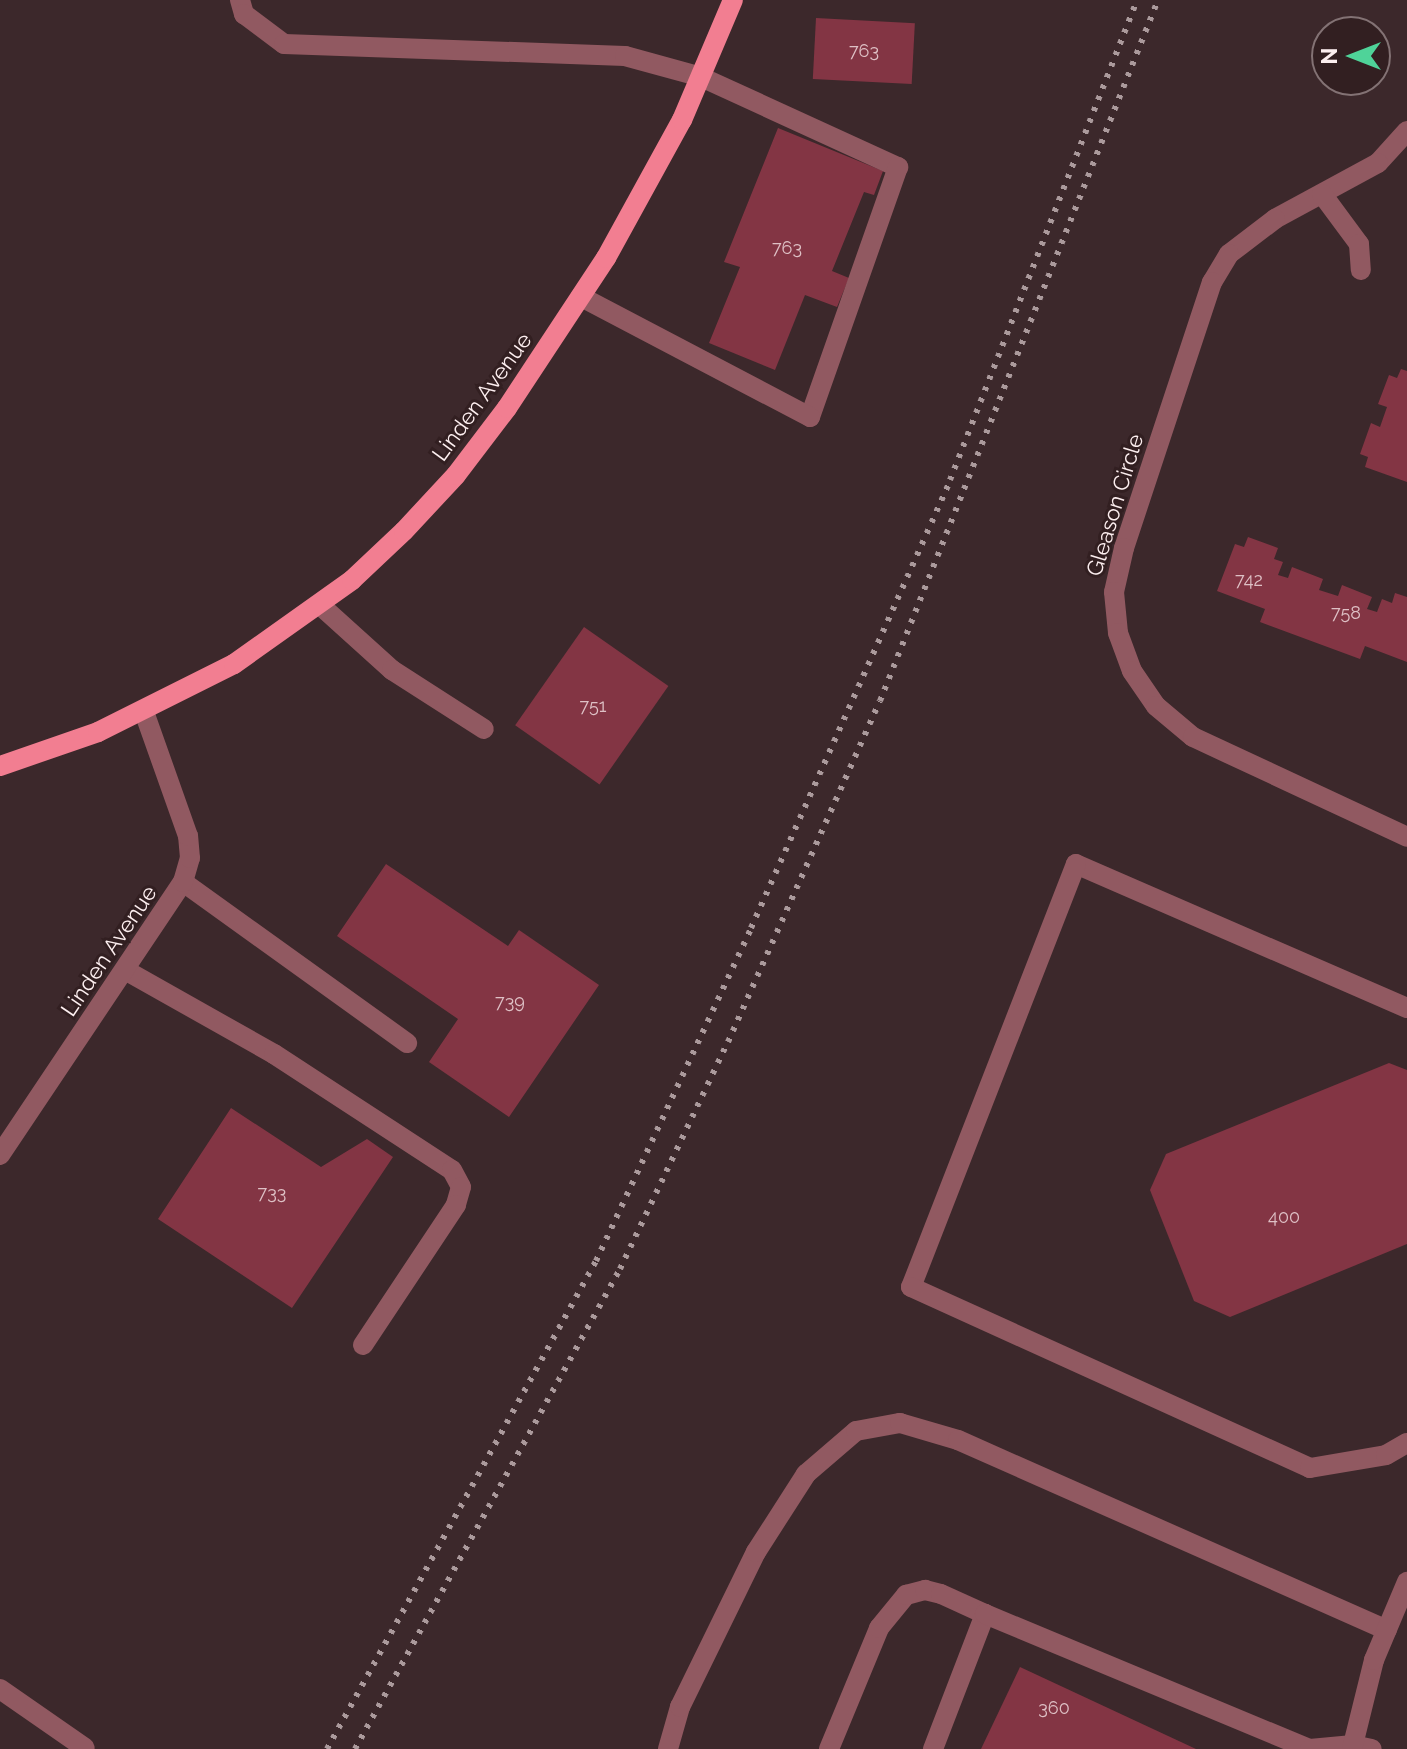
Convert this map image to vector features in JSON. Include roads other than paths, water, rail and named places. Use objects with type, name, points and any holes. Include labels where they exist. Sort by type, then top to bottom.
[{"type":"main road","name":"Linden Avenue","points":[[0,766],[144,712],[234,664],[320,605],[394,541],[456,475],[581,297],[646,189],[701,77],[733,0]]},
{"type":"street","points":[[240,0],[244,14],[284,44],[625,56],[701,77],[898,167],[810,417],[581,297]]},
{"type":"street","name":"Gleason Circle","points":[[1407,131],[1378,163],[1249,235],[1212,282],[1124,548],[1114,592],[1118,633],[1132,671],[1156,706],[1193,737],[1407,837]]},
{"type":"street","points":[[1322,194],[1359,244],[1361,270]]},
{"type":"street","points":[[320,605],[392,670],[484,729]]},
{"type":"street","name":"Linden Avenue","points":[[0,1155],[183,882],[190,858],[188,836],[144,712]]},
{"type":"street","points":[[1407,1008],[1076,864],[911,1287],[1310,1468],[1386,1455],[1407,1443]]},
{"type":"street","points":[[183,882],[407,1043]]},
{"type":"street","points":[[125,970],[274,1054],[452,1170],[461,1187],[456,1205],[363,1345]]},
{"type":"street","points":[[668,1749],[680,1707],[756,1552],[806,1474],[856,1431],[900,1423],[958,1440],[1387,1630]]},
{"type":"street","points":[[829,1749],[879,1628],[906,1595],[933,1592],[1310,1749],[1359,1748],[1387,1630],[1407,1582]]},
{"type":"street","points":[[933,1749],[985,1614]]},
{"type":"street","points":[[0,1689],[85,1748]]},
{"type":"railway","points":[[327,1749],[596,1261],[751,928],[950,480],[1137,0]]},
{"type":"railway","points":[[355,1749],[620,1269],[728,1042],[880,701],[1158,0]]}]
